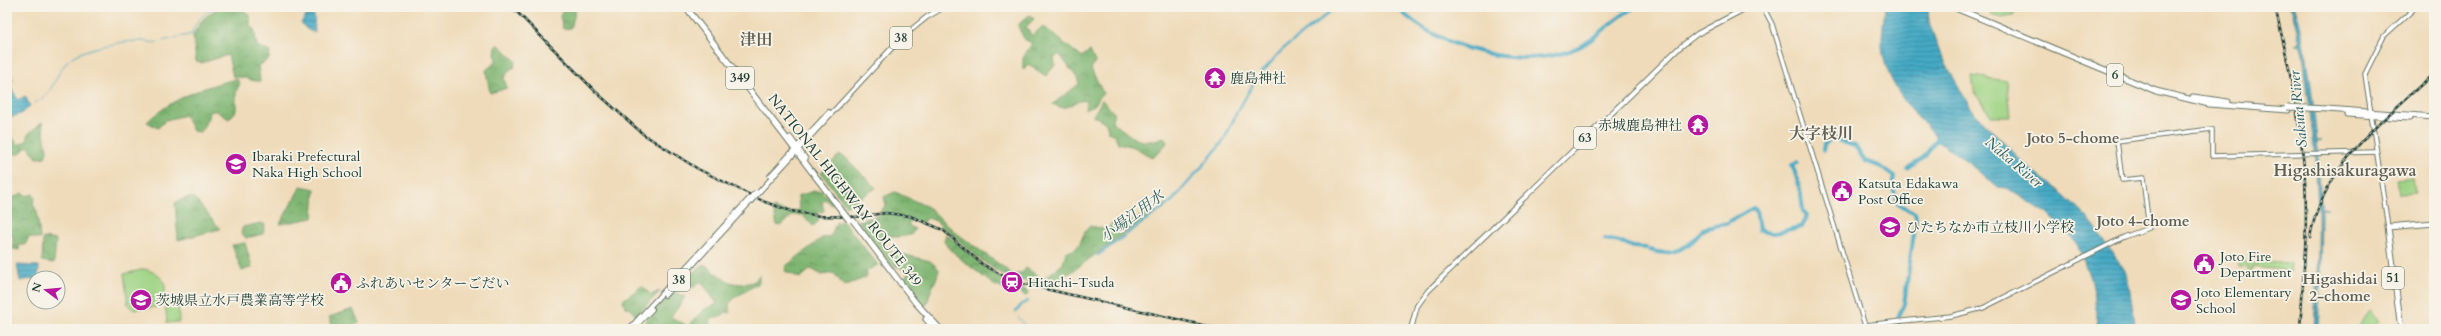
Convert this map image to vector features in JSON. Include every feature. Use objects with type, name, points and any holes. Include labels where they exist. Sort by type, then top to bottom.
[{"type":"highway","name":"NATIONAL HIGHWAY ROUTE 349","points":[[686,7],[934,329]]},
{"type":"highway","name":"NATIONAL HIGHWAY ROUTE 349","points":[[689,7],[796,150]]},
{"type":"highway","name":"6","points":[[1953,7],[2025,35]]},
{"type":"highway","name":"6","points":[[1961,7],[2144,86],[2178,97],[2210,104],[2434,117]]},
{"type":"highway","name":"6","points":[[2370,114],[2434,120]]},
{"type":"highway","name":"NATIONAL HIGHWAY ROUTE 349","points":[[848,217],[915,302],[940,329]]},
{"type":"highway","points":[[2388,227],[2434,223]]},
{"type":"highway","name":"51","points":[[2388,227],[2401,329]]},
{"type":"main road","name":"38","points":[[629,329],[757,193],[899,37],[939,7]]},
{"type":"main road","name":"38","points":[[796,150],[902,38],[927,17],[944,7]]},
{"type":"main road","name":"63","points":[[1411,329],[1418,306],[1428,291],[1623,102],[1688,40],[1748,7]]},
{"type":"main road","points":[[1763,7],[1772,24],[1865,327],[1956,315],[1983,308],[2114,242],[2149,228],[2143,178],[2122,180],[2117,141],[2212,129],[2212,156],[2376,152]]},
{"type":"main road","points":[[2388,227],[2370,114],[2366,70],[2384,36],[2416,7]]},
{"type":"main road","name":"38","points":[[633,329],[750,200]]},
{"type":"green space","points":[[218,7],[241,7],[241,9],[250,15],[250,27],[254,28],[257,46],[270,52],[269,59],[258,66],[260,81],[233,77],[228,55],[201,63],[196,61],[193,35],[203,19]]},
{"type":"green space","points":[[564,7],[580,8],[576,9],[571,28],[563,29],[560,16]]},
{"type":"green space","points":[[1994,7],[2018,7],[2013,15],[2002,17],[1990,14]]},
{"type":"green space","points":[[1029,15],[1034,19],[1026,27],[1032,36],[1042,27],[1048,30],[1081,57],[1090,51],[1095,62],[1091,69],[1103,93],[1093,107],[1085,109],[1087,101],[1078,102],[1067,107],[1058,107],[1053,104],[1079,84],[1078,79],[1059,54],[1054,58],[1055,65],[1046,76],[1028,64],[1023,70],[1023,58],[1032,43],[1024,39],[1018,25]]},
{"type":"green space","points":[[498,44],[516,61],[514,68],[511,68],[504,78],[507,88],[490,93],[486,70],[496,62],[495,47]]},
{"type":"green space","points":[[1972,76],[2007,81],[2011,116],[1991,116],[1974,91]]},
{"type":"green space","points":[[237,79],[240,83],[236,92],[236,111],[229,119],[216,111],[211,111],[201,132],[193,131],[185,115],[166,120],[158,128],[147,122],[177,100],[189,94],[212,85]]},
{"type":"green space","points":[[1102,100],[1115,114],[1112,118],[1113,123],[1131,136],[1142,141],[1155,140],[1164,137],[1167,143],[1153,158],[1134,147],[1118,143],[1115,135],[1108,132],[1106,123],[1093,116]]},
{"type":"green space","points":[[42,122],[47,150],[45,157],[37,158],[28,146],[18,155],[14,153],[7,157],[7,130],[18,145],[28,140],[27,135]]},
{"type":"green space","points":[[839,155],[845,157],[876,188],[846,206],[821,173]]},
{"type":"green space","points":[[2413,177],[2415,193],[2399,194],[2396,179]]},
{"type":"green space","points":[[301,186],[315,189],[313,218],[280,224]]},
{"type":"green space","points":[[7,191],[13,198],[22,193],[27,196],[33,194],[35,198],[33,204],[37,212],[40,239],[29,237],[25,245],[19,245],[19,250],[13,249],[13,236],[7,235]]},
{"type":"green space","points":[[814,191],[822,191],[834,203],[831,205],[826,199],[822,203],[824,211],[817,213],[819,221],[813,226],[802,215],[793,215],[780,226],[777,225],[773,208],[788,212],[799,210],[798,196]]},
{"type":"green space","points":[[895,192],[928,207],[955,232],[1014,275],[1023,272],[1026,268],[1043,279],[1063,264],[1066,252],[1072,251],[1079,245],[1090,226],[1106,229],[1116,221],[1123,227],[1146,213],[1150,214],[1069,274],[1067,273],[1051,288],[1003,275],[981,260],[936,221],[928,218],[923,223],[911,220],[908,225],[915,229],[911,235],[896,237],[885,234],[879,240],[886,250],[930,261],[939,269],[928,303],[924,306],[904,281],[909,271],[890,264],[858,221],[882,215],[880,211],[886,205],[884,197]]},
{"type":"green space","points":[[185,198],[194,198],[220,229],[178,240],[175,203]]},
{"type":"green space","points":[[843,221],[878,265],[866,271],[867,277],[844,286],[834,273],[822,275],[811,269],[800,278],[785,271],[786,266],[822,238],[831,236],[836,223]]},
{"type":"green space","points":[[261,223],[265,225],[263,234],[246,238],[241,232],[243,227]]},
{"type":"green space","points":[[946,234],[996,275],[1029,292],[1028,295],[1025,296],[1016,290],[1008,291],[994,285],[957,256],[944,242]]},
{"type":"green space","points":[[43,238],[56,240],[54,263],[42,261]]},
{"type":"green space","points":[[245,243],[252,267],[242,271],[232,245]]},
{"type":"green space","points":[[2239,262],[2292,263],[2291,271],[2252,267],[2252,273],[2248,273],[2248,267],[2239,267]]},
{"type":"green space","points":[[704,264],[728,281],[740,284],[747,283],[755,281],[759,275],[759,283],[736,297],[729,304],[730,313],[726,312],[722,316],[710,319],[711,324],[706,329],[649,329],[646,319],[672,291],[685,297],[671,317],[688,326],[705,309],[717,304],[701,281],[693,288],[687,277]]},
{"type":"green space","points":[[145,269],[158,275],[162,279],[165,294],[160,307],[133,309],[128,305],[124,274]]},
{"type":"green space","points":[[642,286],[651,295],[660,291],[636,316],[630,308],[625,307],[623,300]]},
{"type":"green space","points":[[178,298],[179,322],[167,323],[165,299]]},
{"type":"green space","points":[[353,309],[359,323],[345,329],[334,329],[329,317]]},
{"type":"green space","points":[[2370,311],[2379,320],[2371,329],[2357,329]]},
{"type":"water","name":"Naka River","points":[[1885,7],[1928,7],[1929,22],[1940,53],[1971,109],[2031,170],[2063,194],[2087,217],[2127,273],[2136,329],[2096,329],[2097,313],[2090,278],[2077,244],[2045,212],[2006,188],[1997,187],[1959,155],[1936,141],[1936,135],[1917,116],[1899,93],[1886,68],[1882,41]]},
{"type":"water","points":[[2291,7],[2295,7],[2304,40],[2317,141],[2322,141],[2317,142],[2321,208],[2327,209],[2321,209],[2320,285],[2325,286],[2320,287],[2318,329],[2314,329],[2317,274],[2311,274],[2317,273],[2318,246],[2315,164],[2303,54],[2300,44],[2296,44],[2300,42]]},
{"type":"water","points":[[314,15],[315,32],[307,29],[301,23],[306,16]]},
{"type":"water","points":[[9,69],[13,81],[9,84],[18,100],[25,96],[30,106],[23,113],[7,119],[7,70]]},
{"type":"water","points":[[17,265],[39,266],[39,270],[26,270],[26,280],[20,281]]},
{"type":"waterway","points":[[162,41],[192,34],[195,25],[200,18],[214,7]]},
{"type":"waterway","points":[[283,7],[300,11]]},
{"type":"waterway","points":[[304,12],[314,12],[331,7]]},
{"type":"waterway","name":"小場江用水","points":[[1282,50],[1336,7]]},
{"type":"waterway","points":[[1397,7],[1414,22],[1435,35],[1458,45],[1509,57],[1534,58],[1558,54],[1579,47],[1587,43],[1621,16],[1636,7]]},
{"type":"waterway","points":[[41,99],[50,89],[62,68],[71,58],[76,55],[102,46],[122,42],[158,42]]},
{"type":"waterway","name":"小場江用水","points":[[1239,109],[1256,79],[1281,51]]},
{"type":"waterway","points":[[34,104],[38,101]]},
{"type":"waterway","name":"小場江用水","points":[[1213,154],[1224,140],[1237,112]]},
{"type":"waterway","points":[[1908,169],[1925,156],[1939,136]]},
{"type":"waterway","points":[[1823,150],[1824,145],[1831,138],[1855,146],[1865,161],[1879,166],[1894,177]]},
{"type":"waterway","name":"小場江用水","points":[[1098,255],[1172,201],[1212,155]]},
{"type":"waterway","points":[[1730,221],[1753,208],[1756,210],[1759,230],[1776,233],[1802,227],[1807,215],[1803,211],[1800,188],[1792,164],[1797,162]]},
{"type":"waterway","points":[[1894,177],[1892,185],[1898,204],[1915,213],[1916,218],[1904,304],[1898,317]]},
{"type":"waterway","points":[[1650,250],[1666,253],[1673,252],[1687,246],[1703,229],[1727,223]]},
{"type":"waterway","points":[[1605,239],[1624,243],[1633,247],[1646,248]]},
{"type":"waterway","name":"小場江用水","points":[[1016,312],[1022,304],[1028,301]]},
{"type":"waterway","points":[[1018,317],[1028,329]]},
{"type":"waterway","points":[[1895,329],[1896,325]]},
{"type":"railway","points":[[512,7],[595,91],[643,134],[698,169],[765,202],[791,211],[820,216],[855,217],[886,213],[910,216],[943,230],[982,264],[1015,282],[1220,329]]},
{"type":"railway","points":[[2275,7],[2294,93],[2301,136],[2305,180],[2306,236],[2300,329]]},
{"type":"railway","points":[[2310,237],[2317,211],[2328,188],[2342,166],[2376,127],[2434,73]]},
{"type":"place","name":"鹿島神社","points":[[1215,78]]},
{"type":"place","name":"赤城鹿島神社","points":[[1698,125]]},
{"type":"place","name":"Ibaraki Prefectural Naka High School","points":[[236,164]]},
{"type":"place","name":"Katsuta Edakawa Post Office","points":[[1842,191]]},
{"type":"place","name":"ひたちなか市立枝川小学校","points":[[1890,227]]},
{"type":"place","name":"Joto Fire Department","points":[[2204,264]]},
{"type":"place","name":"Hitachi-Tsuda","points":[[1012,282]]},
{"type":"place","name":"ふれあいセンターごだい","points":[[341,283]]},
{"type":"place","name":"茨城県立水戸農業高等学校","points":[[141,300]]},
{"type":"place","name":"Joto Elementary School","points":[[2181,300]]},
{"type":"district","name":"津田","points":[[756,40]]},
{"type":"district","name":"大字枝川","points":[[1821,134]]},
{"type":"district","name":"Joto 5-chome","points":[[2073,138]]},
{"type":"district","name":"Higashisakuragawa","points":[[2345,171]]},
{"type":"district","name":"Joto 4-chome","points":[[2143,221]]},
{"type":"district","name":"Higashidai 2-chome","points":[[2340,288]]},
{"type":"water label","name":"Sakura River","points":[[2298,109]]}]
